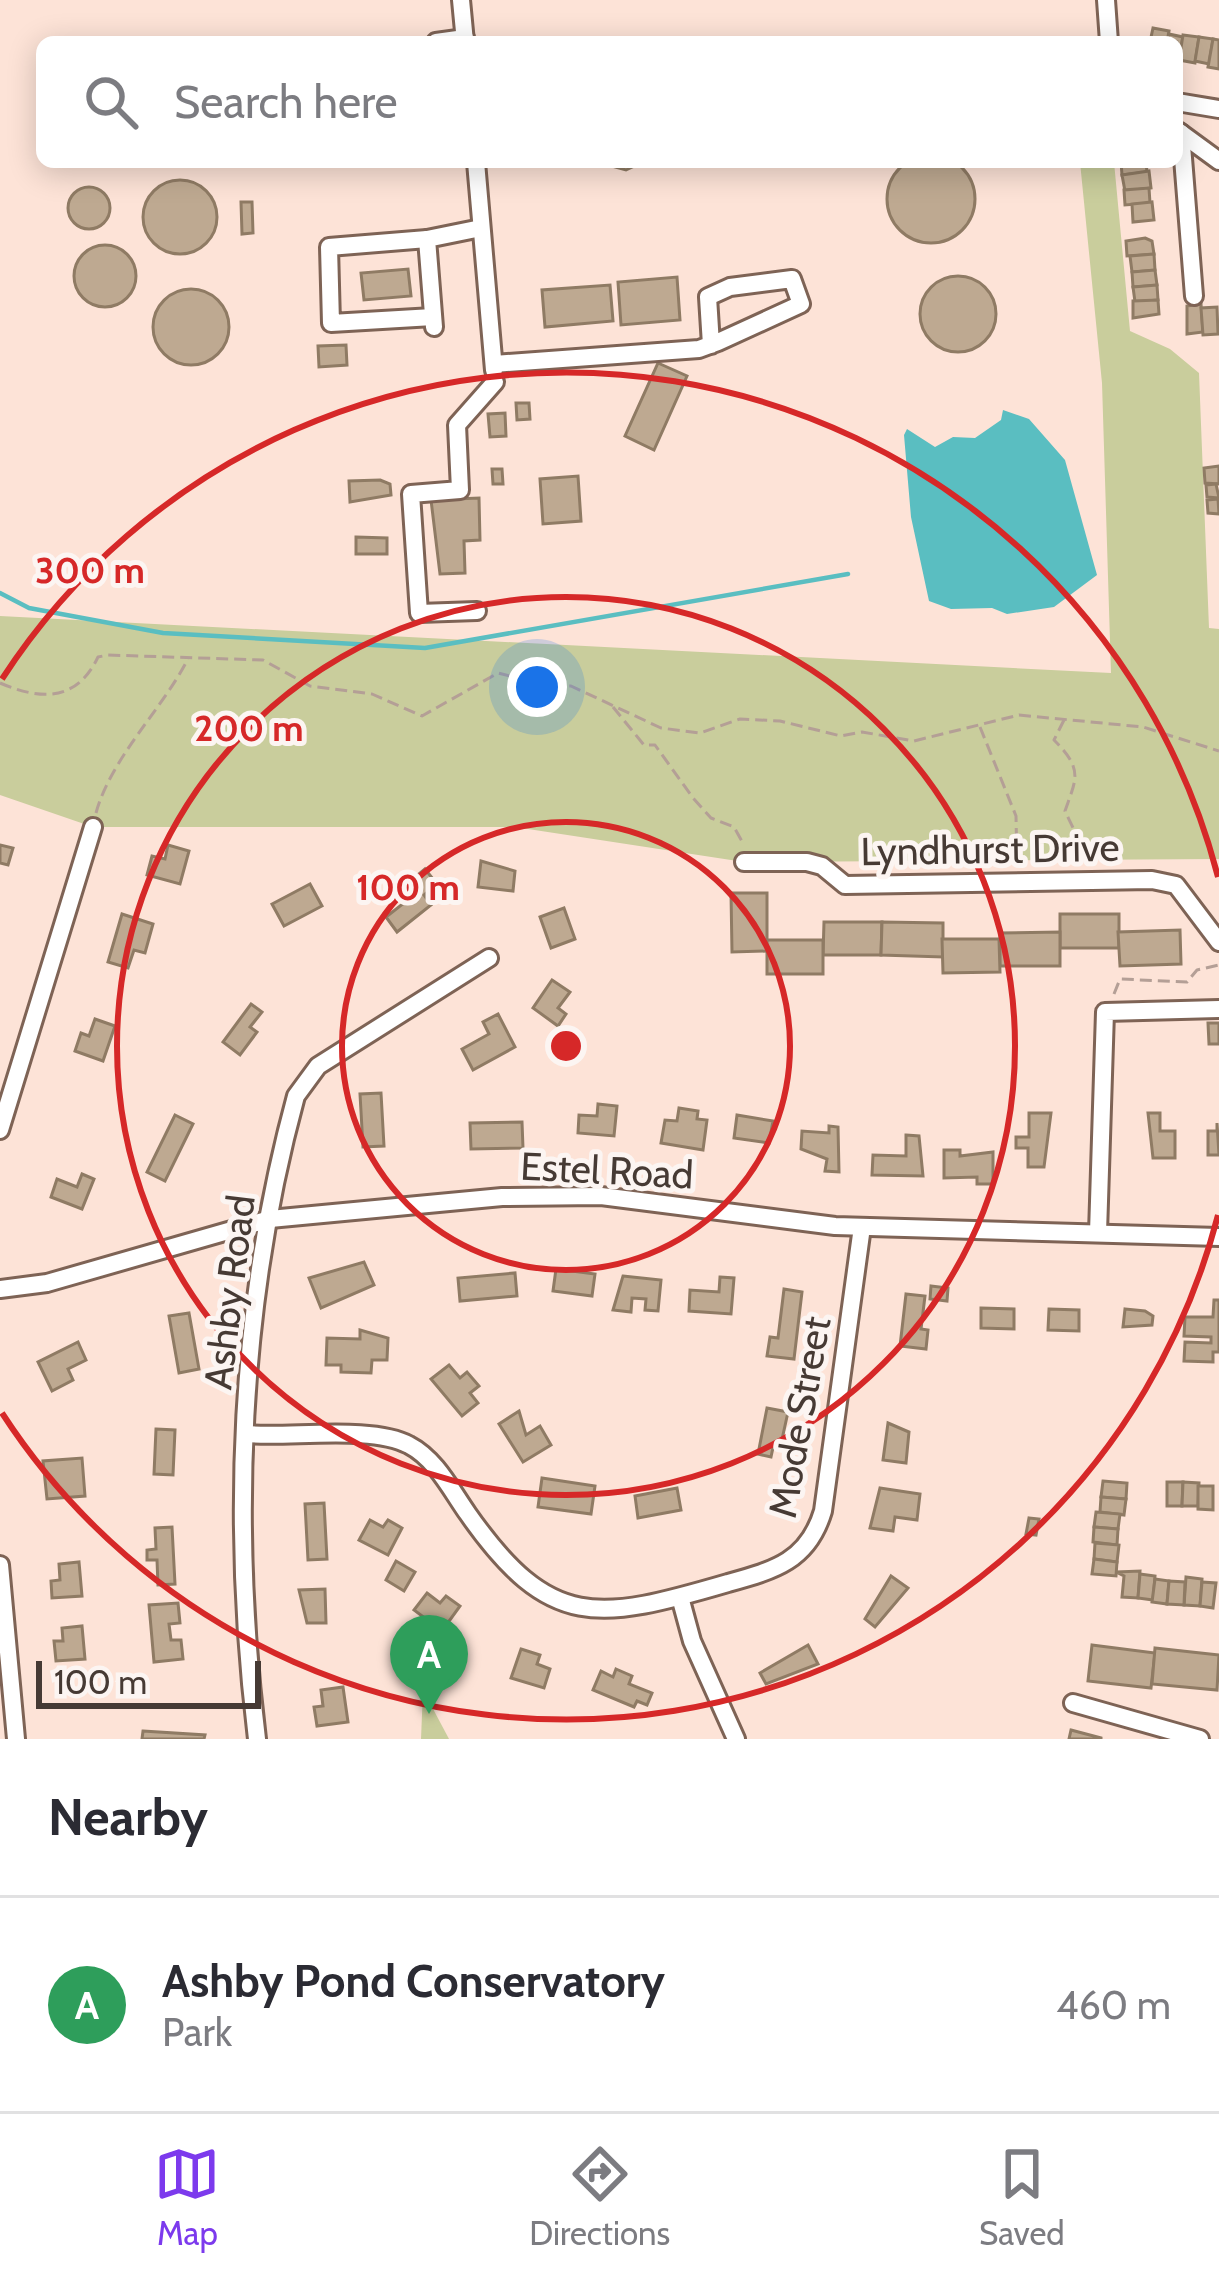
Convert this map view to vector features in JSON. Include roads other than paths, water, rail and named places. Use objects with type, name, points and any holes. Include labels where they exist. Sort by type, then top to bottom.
[{"type":"street","points":[[461,0],[465,36]]},
{"type":"street","points":[[1106,0],[1109,36]]},
{"type":"street","points":[[1183,103],[1219,109]]},
{"type":"street","points":[[1183,135],[1219,161]]},
{"type":"street","points":[[477,168],[495,381]]},
{"type":"street","points":[[1182,168],[1194,296]]},
{"type":"street","points":[[428,239],[433,322],[332,323],[329,247],[428,239],[482,228]]},
{"type":"street","points":[[477,611],[419,613],[411,494],[460,490],[457,425],[495,381],[711,345],[801,304],[792,279],[730,286],[707,297],[711,345]]},
{"type":"street","points":[[0,1130],[93,827]]},
{"type":"street","name":"Lyndhurst Drive","points":[[744,862],[807,862],[823,866],[845,885],[1152,880],[1176,885],[1219,941]]},
{"type":"street","name":"Ashby Road","points":[[257,1739],[240,1542],[245,1434],[270,1219],[291,1113],[309,1074],[489,958]]},
{"type":"street","points":[[1098,1233],[1105,1012],[1219,1010]]},
{"type":"street","name":"Estel Road","points":[[0,1289],[65,1278],[270,1219],[566,1195],[862,1227],[1219,1238]]},
{"type":"street","name":"Mode Street","points":[[245,1434],[379,1437],[409,1444],[438,1472],[502,1562],[552,1600],[594,1607],[680,1597],[782,1567],[817,1530],[833,1451],[862,1227]]},
{"type":"street","points":[[0,1565],[16,1739]]},
{"type":"street","points":[[680,1597],[692,1641],[736,1739]]},
{"type":"street","points":[[1073,1703],[1200,1739]]},
{"type":"water","points":[[1003,410],[1029,419],[1065,460],[1097,575],[1054,607],[1007,614],[992,608],[951,609],[929,601],[911,517],[904,435],[907,429],[935,447],[953,437],[975,438],[1001,420]]},
{"type":"waterway","points":[[0,593],[29,608],[163,633],[425,648],[848,574]]},
{"type":"place","name":"Ashby Pond Conservatory","points":[[429,1714]]}]
